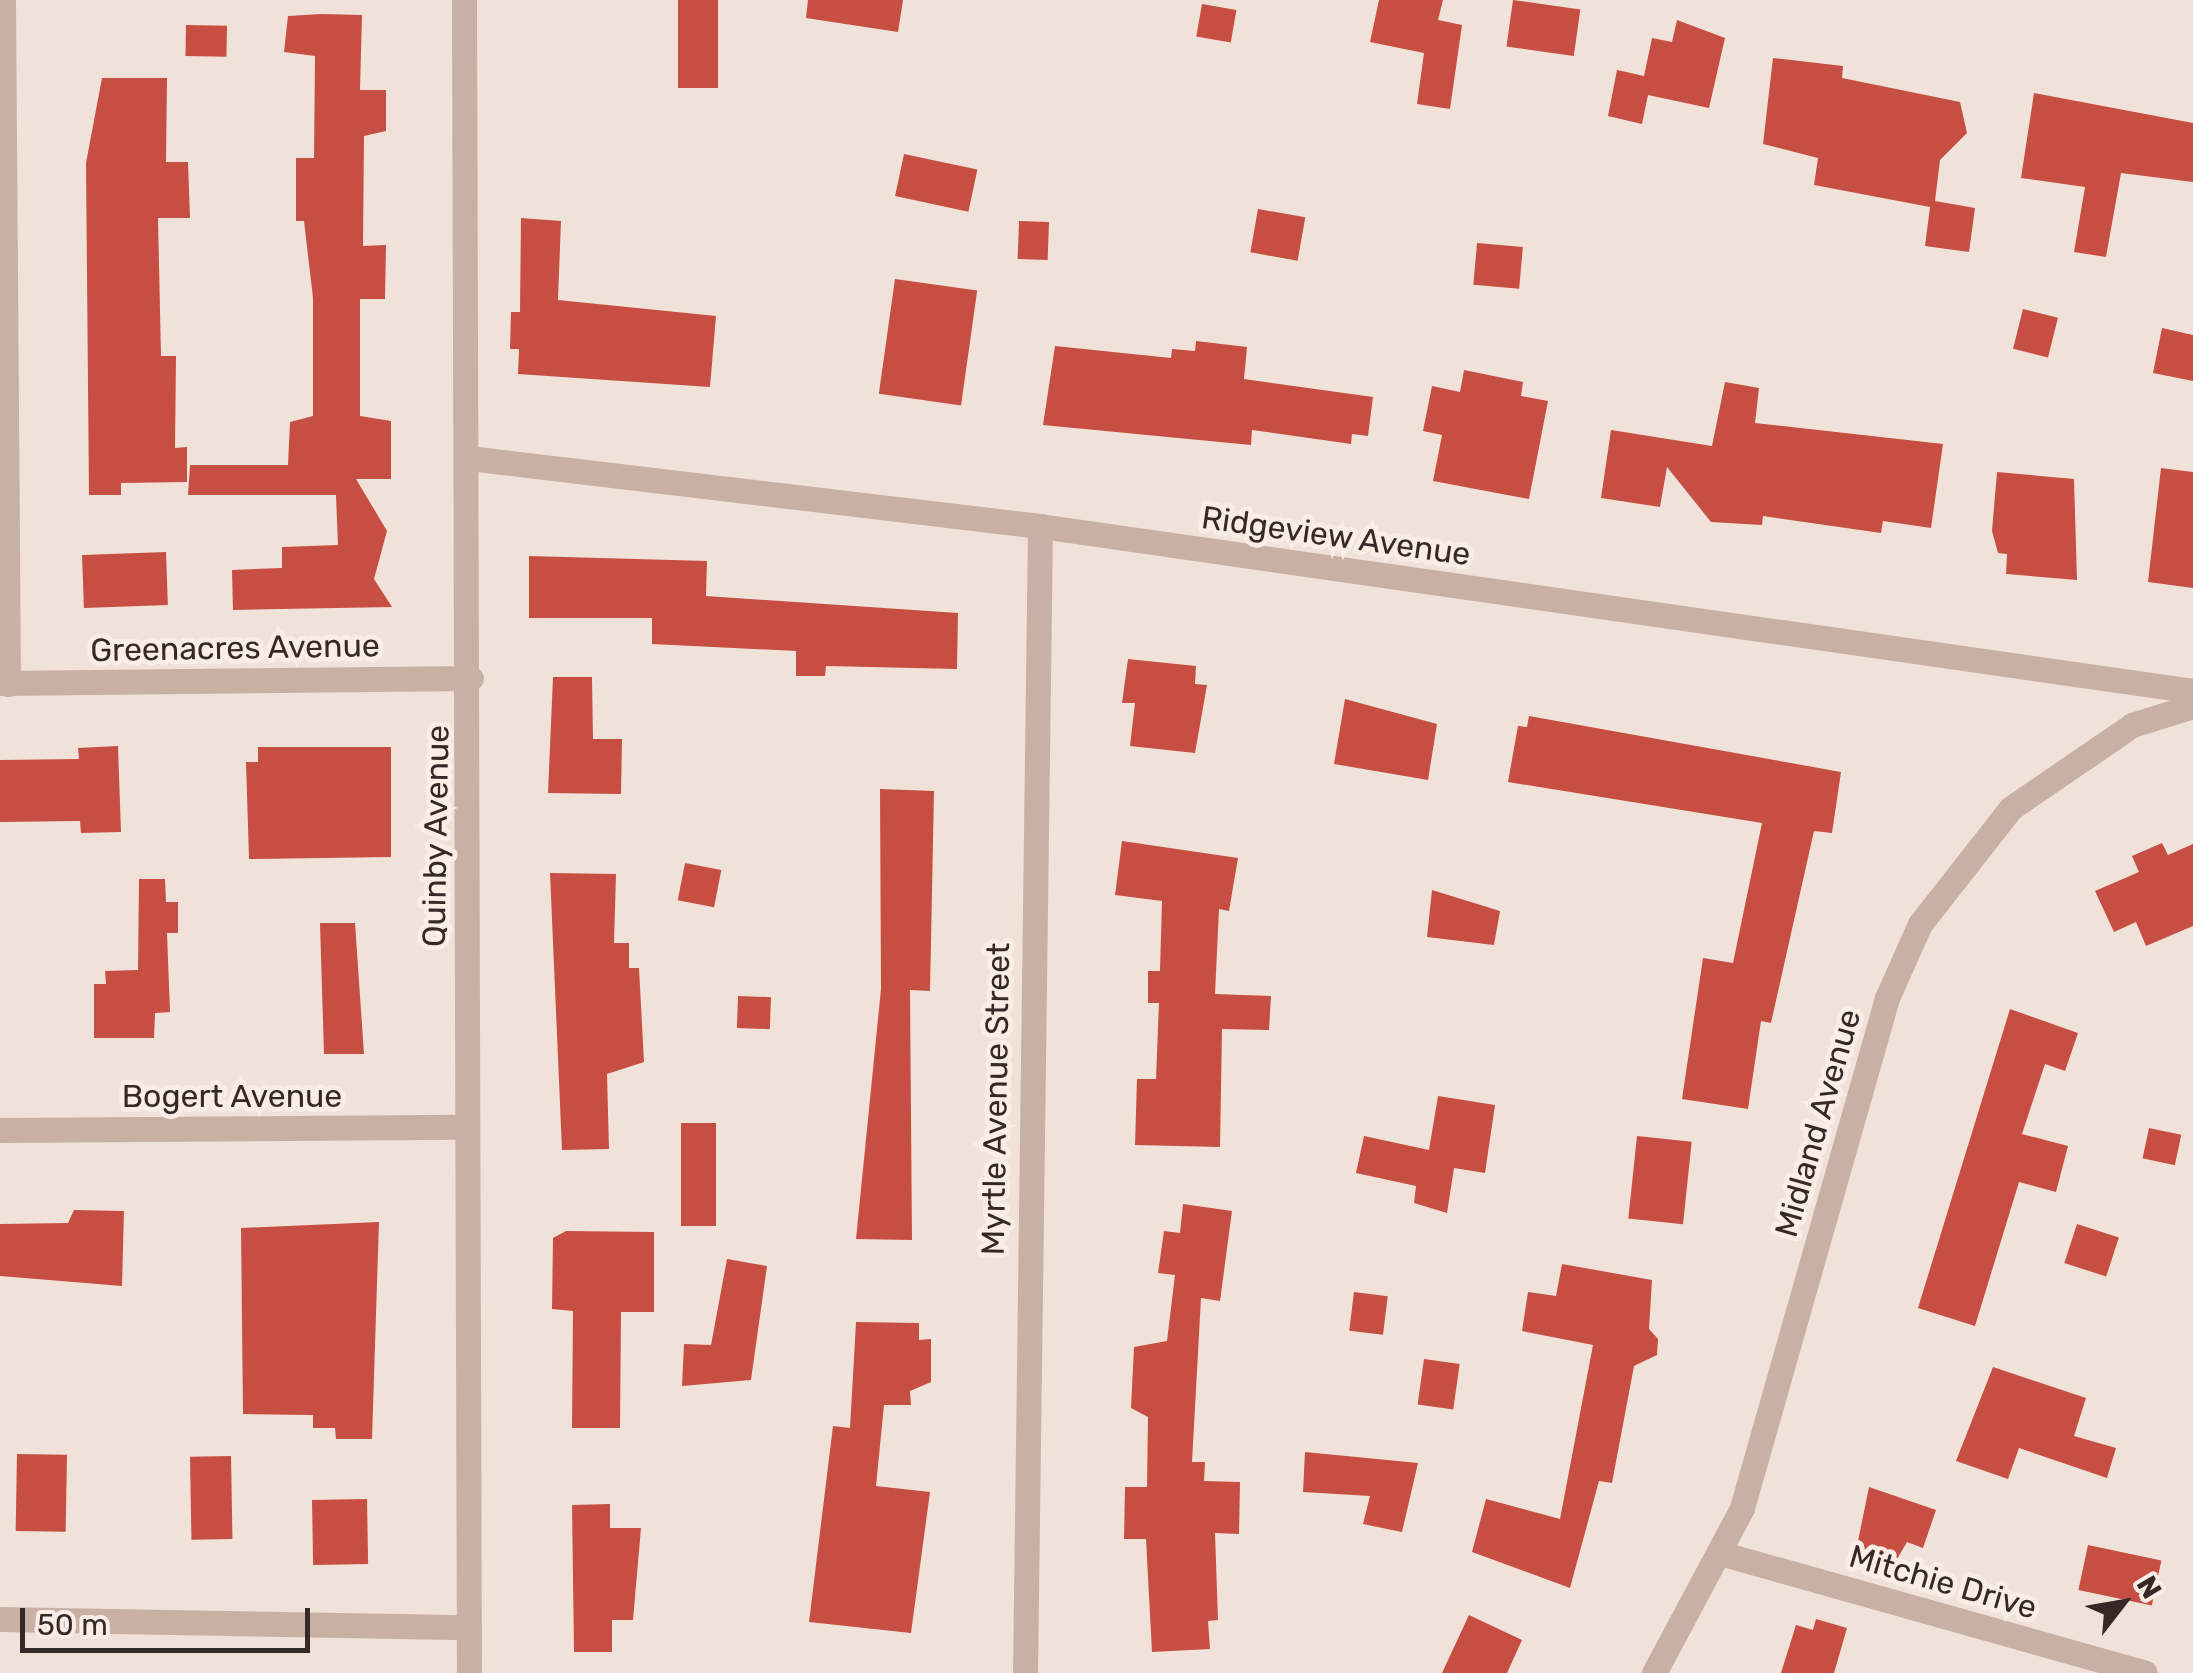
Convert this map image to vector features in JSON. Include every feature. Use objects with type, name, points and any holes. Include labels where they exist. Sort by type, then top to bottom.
[{"type":"street","points":[[2,0],[4,684]]},
{"type":"street","name":"Quinby Avenue","points":[[464,0],[471,678],[465,1126],[468,1673]]},
{"type":"street","name":"Ridgeview Avenue","points":[[469,458],[1040,526],[2193,691]]},
{"type":"street","name":"Myrtle Avenue Street","points":[[1025,1673],[1040,526]]},
{"type":"street","name":"Greenacres Avenue","points":[[4,684],[471,678]]},
{"type":"street","name":"Midland Avenue","points":[[1654,1673],[1723,1554],[1888,998],[1920,924],[2011,808],[2132,725],[2193,706]]},
{"type":"street","name":"Bogert Avenue","points":[[0,1130],[465,1126]]},
{"type":"street","name":"Mitchie Drive","points":[[1723,1554],[2146,1673]]},
{"type":"street","points":[[0,1620],[468,1627]]},
{"type":"building","points":[[678,0],[718,0],[718,88],[678,88]]},
{"type":"building","points":[[808,0],[903,0],[898,32],[806,18]]},
{"type":"building","points":[[1379,0],[1443,0],[1438,20],[1462,25],[1450,109],[1417,104],[1424,53],[1370,42]]},
{"type":"building","points":[[1513,0],[1580,9],[1574,56],[1506,47]]},
{"type":"building","points":[[1202,4],[1236,10],[1231,43],[1196,36]]},
{"type":"building","points":[[362,15],[360,90],[386,90],[386,131],[364,136],[363,246],[386,245],[385,299],[360,299],[360,416],[391,421],[391,479],[356,479],[387,531],[374,579],[392,607],[233,610],[232,570],[282,568],[282,547],[338,545],[336,495],[188,495],[190,465],[288,465],[290,422],[313,416],[313,298],[304,221],[296,221],[296,158],[314,158],[315,56],[284,52],[288,16]]},
{"type":"building","points":[[1677,20],[1725,38],[1709,108],[1648,95],[1642,124],[1608,116],[1617,70],[1644,76],[1652,38],[1672,42]]},
{"type":"building","points":[[186,25],[227,26],[226,57],[185,56]]},
{"type":"building","points":[[1773,58],[1843,66],[1842,78],[1960,102],[1967,133],[1940,160],[1935,201],[1975,208],[1969,252],[1925,246],[1930,207],[1814,185],[1818,158],[1763,144]]},
{"type":"building","points":[[102,78],[167,78],[166,162],[188,162],[190,218],[158,218],[161,356],[176,356],[175,448],[187,447],[187,482],[121,483],[121,495],[89,495],[86,163]]},
{"type":"building","points":[[2034,93],[2193,123],[2193,182],[2121,173],[2106,257],[2074,252],[2085,187],[2021,178]]},
{"type":"building","points":[[904,154],[977,170],[968,212],[895,196]]},
{"type":"building","points":[[1258,209],[1305,217],[1298,261],[1250,252]]},
{"type":"building","points":[[521,218],[561,221],[558,300],[716,316],[710,387],[518,374],[519,349],[510,349],[511,312],[520,312]]},
{"type":"building","points":[[1019,221],[1049,222],[1048,260],[1018,259]]},
{"type":"building","points":[[1477,243],[1523,247],[1519,289],[1473,285]]},
{"type":"building","points":[[895,279],[977,291],[961,405],[879,394]]},
{"type":"building","points":[[2023,309],[2058,318],[2048,357],[2013,349]]},
{"type":"building","points":[[2162,328],[2193,335],[2193,381],[2153,373]]},
{"type":"building","points":[[1196,341],[1247,347],[1244,379],[1373,397],[1368,436],[1352,434],[1351,444],[1252,430],[1251,445],[1043,425],[1055,346],[1171,358],[1172,349],[1195,351]]},
{"type":"building","points":[[1464,370],[1523,382],[1521,396],[1548,401],[1529,499],[1433,481],[1442,435],[1423,431],[1432,386],[1460,392]]},
{"type":"building","points":[[1725,382],[1759,388],[1755,423],[1943,444],[1931,528],[1883,521],[1881,533],[1763,516],[1762,525],[1711,522],[1667,467],[1660,507],[1601,498],[1611,430],[1712,446]]},
{"type":"building","points":[[2161,468],[2193,472],[2193,588],[2148,582]]},
{"type":"building","points":[[1997,472],[2074,479],[2077,580],[2006,574],[2007,554],[1998,553],[1992,531]]},
{"type":"building","points":[[166,552],[168,605],[84,608],[82,555]]},
{"type":"building","points":[[529,556],[707,561],[706,596],[958,613],[957,669],[826,666],[825,676],[796,676],[796,651],[652,644],[652,618],[529,618]]},
{"type":"building","points":[[1128,659],[1196,666],[1195,684],[1207,685],[1195,753],[1130,746],[1135,703],[1122,703]]},
{"type":"building","points":[[553,677],[592,677],[593,739],[622,739],[621,794],[548,793]]},
{"type":"building","points":[[1345,699],[1437,724],[1428,780],[1334,764]]},
{"type":"building","points":[[1529,716],[1841,772],[1832,833],[1814,831],[1771,1023],[1761,1021],[1748,1109],[1682,1099],[1703,958],[1733,963],[1762,823],[1508,782],[1518,726],[1527,727]]},
{"type":"building","points":[[118,746],[121,832],[81,833],[80,821],[0,822],[0,760],[79,759],[78,748]]},
{"type":"building","points":[[258,747],[391,747],[391,857],[249,859],[246,762],[258,762]]},
{"type":"building","points":[[880,789],[934,791],[930,991],[910,990],[912,1240],[856,1239],[881,989]]},
{"type":"building","points":[[1122,841],[1238,858],[1229,911],[1219,909],[1215,994],[1271,996],[1269,1030],[1222,1029],[1220,1147],[1135,1145],[1137,1079],[1156,1079],[1159,1003],[1148,1003],[1148,971],[1160,971],[1162,901],[1115,895]]},
{"type":"building","points":[[2162,843],[2168,855],[2193,844],[2193,926],[2146,946],[2136,922],[2114,932],[2095,891],[2139,872],[2132,856]]},
{"type":"building","points":[[685,863],[721,870],[714,907],[678,900]]},
{"type":"building","points":[[550,873],[616,874],[614,943],[629,943],[629,968],[639,968],[644,1062],[607,1074],[609,1149],[562,1150]]},
{"type":"building","points":[[139,879],[165,879],[166,902],[178,902],[178,933],[167,933],[170,1012],[155,1013],[154,1038],[94,1038],[94,984],[106,984],[105,971],[138,970]]},
{"type":"building","points":[[1432,890],[1500,911],[1494,945],[1427,937]]},
{"type":"building","points":[[320,923],[355,923],[364,1054],[324,1054]]},
{"type":"building","points":[[738,996],[771,997],[770,1029],[737,1028]]},
{"type":"building","points":[[2010,1009],[2078,1033],[2065,1071],[2045,1064],[2022,1134],[2068,1146],[2056,1192],[2019,1182],[1975,1326],[1918,1308]]},
{"type":"building","points":[[1438,1096],[1495,1105],[1485,1173],[1454,1168],[1447,1213],[1414,1203],[1416,1186],[1356,1173],[1364,1136],[1429,1150]]},
{"type":"building","points":[[681,1123],[716,1123],[716,1226],[681,1226]]},
{"type":"building","points":[[2149,1128],[2181,1135],[2175,1165],[2143,1158]]},
{"type":"building","points":[[1637,1136],[1692,1142],[1683,1224],[1628,1219]]},
{"type":"building","points":[[1183,1204],[1232,1211],[1220,1301],[1201,1298],[1192,1462],[1205,1462],[1204,1481],[1240,1482],[1239,1534],[1215,1533],[1218,1620],[1208,1621],[1210,1649],[1152,1652],[1146,1539],[1124,1539],[1125,1487],[1147,1487],[1148,1417],[1131,1408],[1134,1347],[1167,1341],[1175,1275],[1158,1273],[1164,1231],[1180,1233]]},
{"type":"building","points":[[74,1210],[124,1211],[122,1286],[0,1276],[0,1224],[68,1223]]},
{"type":"building","points":[[379,1222],[372,1439],[336,1439],[335,1428],[313,1428],[313,1415],[243,1414],[241,1228]]},
{"type":"building","points":[[2077,1224],[2119,1238],[2106,1277],[2064,1263]]},
{"type":"building","points":[[566,1231],[654,1232],[654,1312],[621,1312],[620,1428],[572,1428],[573,1311],[552,1309],[553,1238]]},
{"type":"building","points":[[727,1259],[767,1266],[751,1380],[682,1386],[684,1344],[711,1345]]},
{"type":"building","points":[[1562,1264],[1652,1280],[1649,1329],[1658,1339],[1657,1355],[1634,1366],[1612,1483],[1599,1481],[1570,1588],[1472,1552],[1486,1499],[1560,1519],[1593,1345],[1522,1331],[1528,1292],[1556,1296]]},
{"type":"building","points":[[1354,1292],[1388,1296],[1383,1335],[1349,1331]]},
{"type":"building","points":[[856,1322],[919,1323],[919,1340],[931,1339],[931,1382],[910,1391],[911,1405],[884,1405],[876,1486],[930,1492],[911,1633],[809,1622],[833,1426],[850,1428]]},
{"type":"building","points":[[1424,1359],[1460,1364],[1453,1410],[1418,1405]]},
{"type":"building","points":[[1993,1367],[2086,1398],[2074,1436],[2116,1448],[2107,1478],[2019,1448],[2008,1479],[1956,1461]]},
{"type":"building","points":[[1305,1452],[1418,1463],[1402,1532],[1363,1524],[1370,1496],[1303,1492]]},
{"type":"building","points":[[17,1454],[67,1455],[66,1532],[16,1531]]},
{"type":"building","points":[[231,1456],[232,1539],[191,1540],[190,1457]]},
{"type":"building","points":[[1869,1487],[1936,1510],[1923,1548],[1907,1542],[1889,1573],[1854,1561]]},
{"type":"building","points":[[367,1499],[368,1564],[313,1565],[312,1500]]},
{"type":"building","points":[[610,1504],[610,1528],[641,1528],[633,1620],[612,1620],[612,1652],[574,1652],[572,1505]]},
{"type":"building","points":[[2088,1545],[2161,1561],[2152,1606],[2078,1590]]},
{"type":"building","points":[[1469,1615],[1522,1640],[1507,1673],[1442,1673]]},
{"type":"building","points":[[1816,1619],[1847,1628],[1834,1673],[1781,1673],[1796,1625],[1813,1630]]}]
